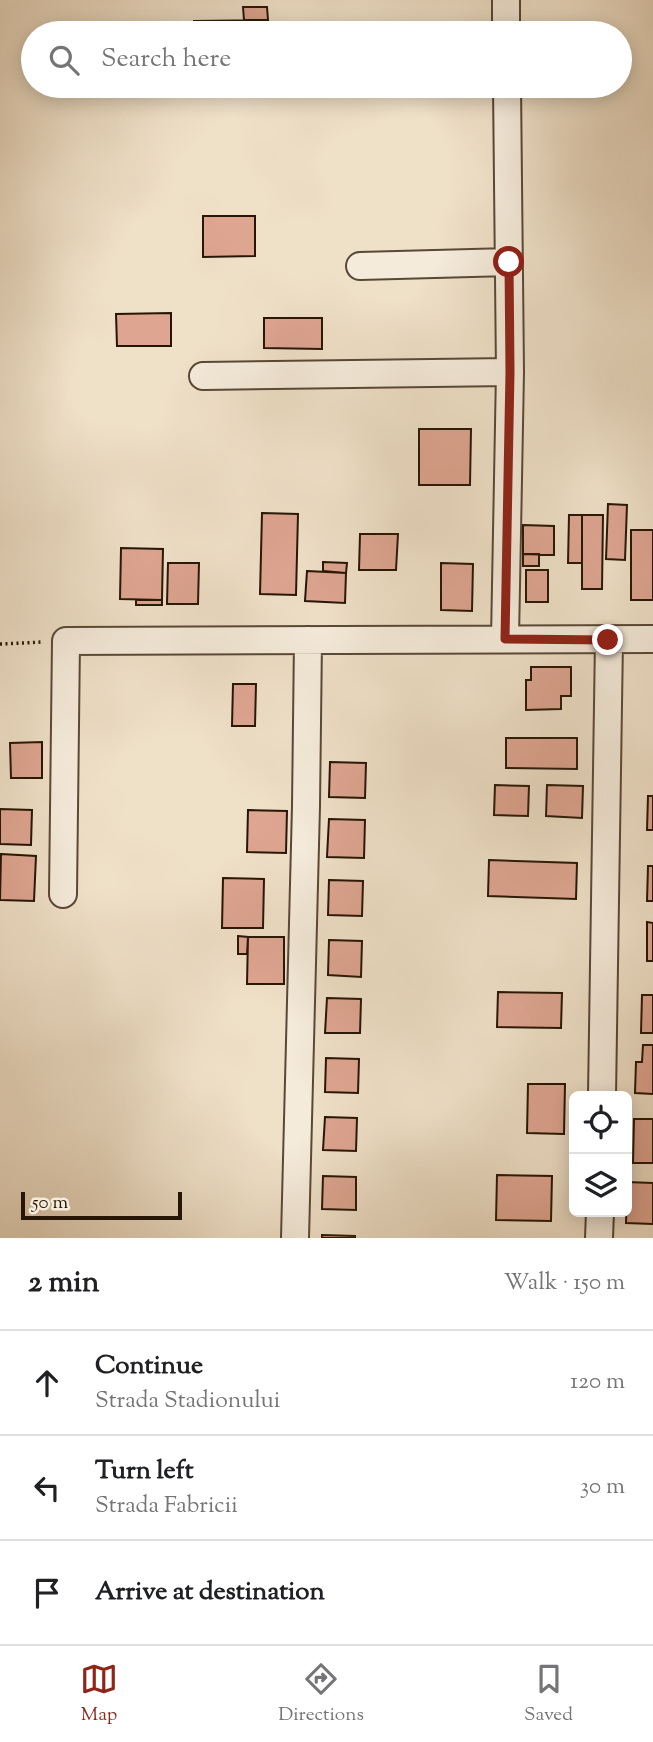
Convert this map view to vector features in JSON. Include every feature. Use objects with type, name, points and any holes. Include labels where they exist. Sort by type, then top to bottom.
[{"type":"street","points":[[506,0],[506,21]]},
{"type":"street","points":[[505,639],[510,372],[507,98]]},
{"type":"street","points":[[360,266],[509,262]]},
{"type":"street","points":[[203,376],[510,372]]},
{"type":"street","points":[[62,894],[66,641],[653,639]]},
{"type":"street","points":[[295,1238],[308,640]]},
{"type":"street","points":[[601,1091],[608,640]]},
{"type":"street","points":[[599,1238],[600,1217]]},
{"type":"path","points":[[0,644],[66,641]]},
{"type":"building","points":[[243,7],[267,7],[268,20],[244,20]]},
{"type":"building","points":[[268,20],[268,21],[194,21]]},
{"type":"building","points":[[203,216],[255,216],[255,256],[203,257]]},
{"type":"building","points":[[171,313],[171,346],[117,346],[116,314]]},
{"type":"building","points":[[264,318],[322,318],[322,349],[264,348]]},
{"type":"building","points":[[419,429],[471,429],[470,485],[419,485]]},
{"type":"building","points":[[608,504],[627,505],[625,560],[606,559]]},
{"type":"building","points":[[262,513],[298,514],[296,595],[260,594]]},
{"type":"building","points":[[569,515],[582,515],[582,563],[568,563]]},
{"type":"building","points":[[582,515],[603,515],[602,589],[582,589]]},
{"type":"building","points":[[523,525],[554,526],[554,555],[523,554]]},
{"type":"building","points":[[631,530],[653,530],[653,600],[631,600]]},
{"type":"building","points":[[360,534],[398,534],[396,570],[359,570]]},
{"type":"building","points":[[121,548],[163,549],[162,600],[120,599]]},
{"type":"building","points":[[523,554],[539,554],[539,566],[523,566]]},
{"type":"building","points":[[323,562],[347,563],[346,573],[323,571]]},
{"type":"building","points":[[168,563],[199,563],[198,604],[167,604]]},
{"type":"building","points":[[441,563],[473,564],[472,611],[441,610]]},
{"type":"building","points":[[526,570],[548,570],[548,602],[526,602]]},
{"type":"building","points":[[307,571],[346,573],[345,603],[305,601]]},
{"type":"building","points":[[136,600],[162,600],[162,605],[136,605]]},
{"type":"building","points":[[531,667],[571,667],[571,696],[561,696],[561,709],[526,710],[526,680],[531,680]]},
{"type":"building","points":[[233,684],[256,684],[255,726],[232,726]]},
{"type":"building","points":[[506,738],[577,738],[577,769],[506,768]]},
{"type":"building","points":[[42,742],[42,778],[11,778],[10,743]]},
{"type":"building","points":[[330,762],[366,763],[365,798],[329,797]]},
{"type":"building","points":[[495,785],[529,786],[528,816],[494,815]]},
{"type":"building","points":[[547,785],[583,786],[582,818],[546,816]]},
{"type":"building","points":[[648,796],[653,796],[653,830],[647,830]]},
{"type":"building","points":[[0,809],[32,810],[31,845],[0,844]]},
{"type":"building","points":[[248,810],[287,811],[286,853],[247,852]]},
{"type":"building","points":[[329,819],[365,820],[364,858],[327,857]]},
{"type":"building","points":[[1,854],[36,856],[34,901],[0,900]]},
{"type":"building","points":[[489,860],[577,863],[576,899],[488,896]]},
{"type":"building","points":[[648,866],[653,866],[653,901],[647,901]]},
{"type":"building","points":[[223,878],[264,879],[263,928],[222,928]]},
{"type":"building","points":[[329,880],[363,881],[362,916],[328,915]]},
{"type":"building","points":[[647,922],[653,923],[653,961],[647,961]]},
{"type":"building","points":[[238,936],[248,937],[247,954],[238,954]]},
{"type":"building","points":[[248,937],[284,937],[284,984],[247,984]]},
{"type":"building","points":[[329,940],[362,941],[361,977],[328,975]]},
{"type":"building","points":[[498,992],[562,993],[561,1028],[497,1027]]},
{"type":"building","points":[[642,995],[653,995],[653,1033],[641,1033]]},
{"type":"building","points":[[327,998],[361,999],[360,1033],[325,1033]]},
{"type":"building","points":[[643,1045],[653,1045],[653,1094],[635,1093],[636,1062],[642,1062]]},
{"type":"building","points":[[326,1058],[359,1059],[358,1093],[325,1092]]},
{"type":"building","points":[[528,1084],[565,1084],[564,1134],[527,1133]]},
{"type":"building","points":[[325,1117],[357,1118],[356,1151],[323,1150]]},
{"type":"building","points":[[634,1119],[653,1119],[653,1163],[633,1163]]},
{"type":"building","points":[[497,1175],[552,1176],[551,1221],[496,1220]]},
{"type":"building","points":[[323,1176],[356,1177],[356,1210],[322,1209]]},
{"type":"building","points":[[632,1182],[653,1183],[653,1224],[626,1223],[626,1217],[632,1217]]},
{"type":"building","points":[[322,1235],[355,1236],[355,1238],[322,1238]]},
{"type":"route","points":[[509,262],[510,372],[505,639],[608,640]]}]
